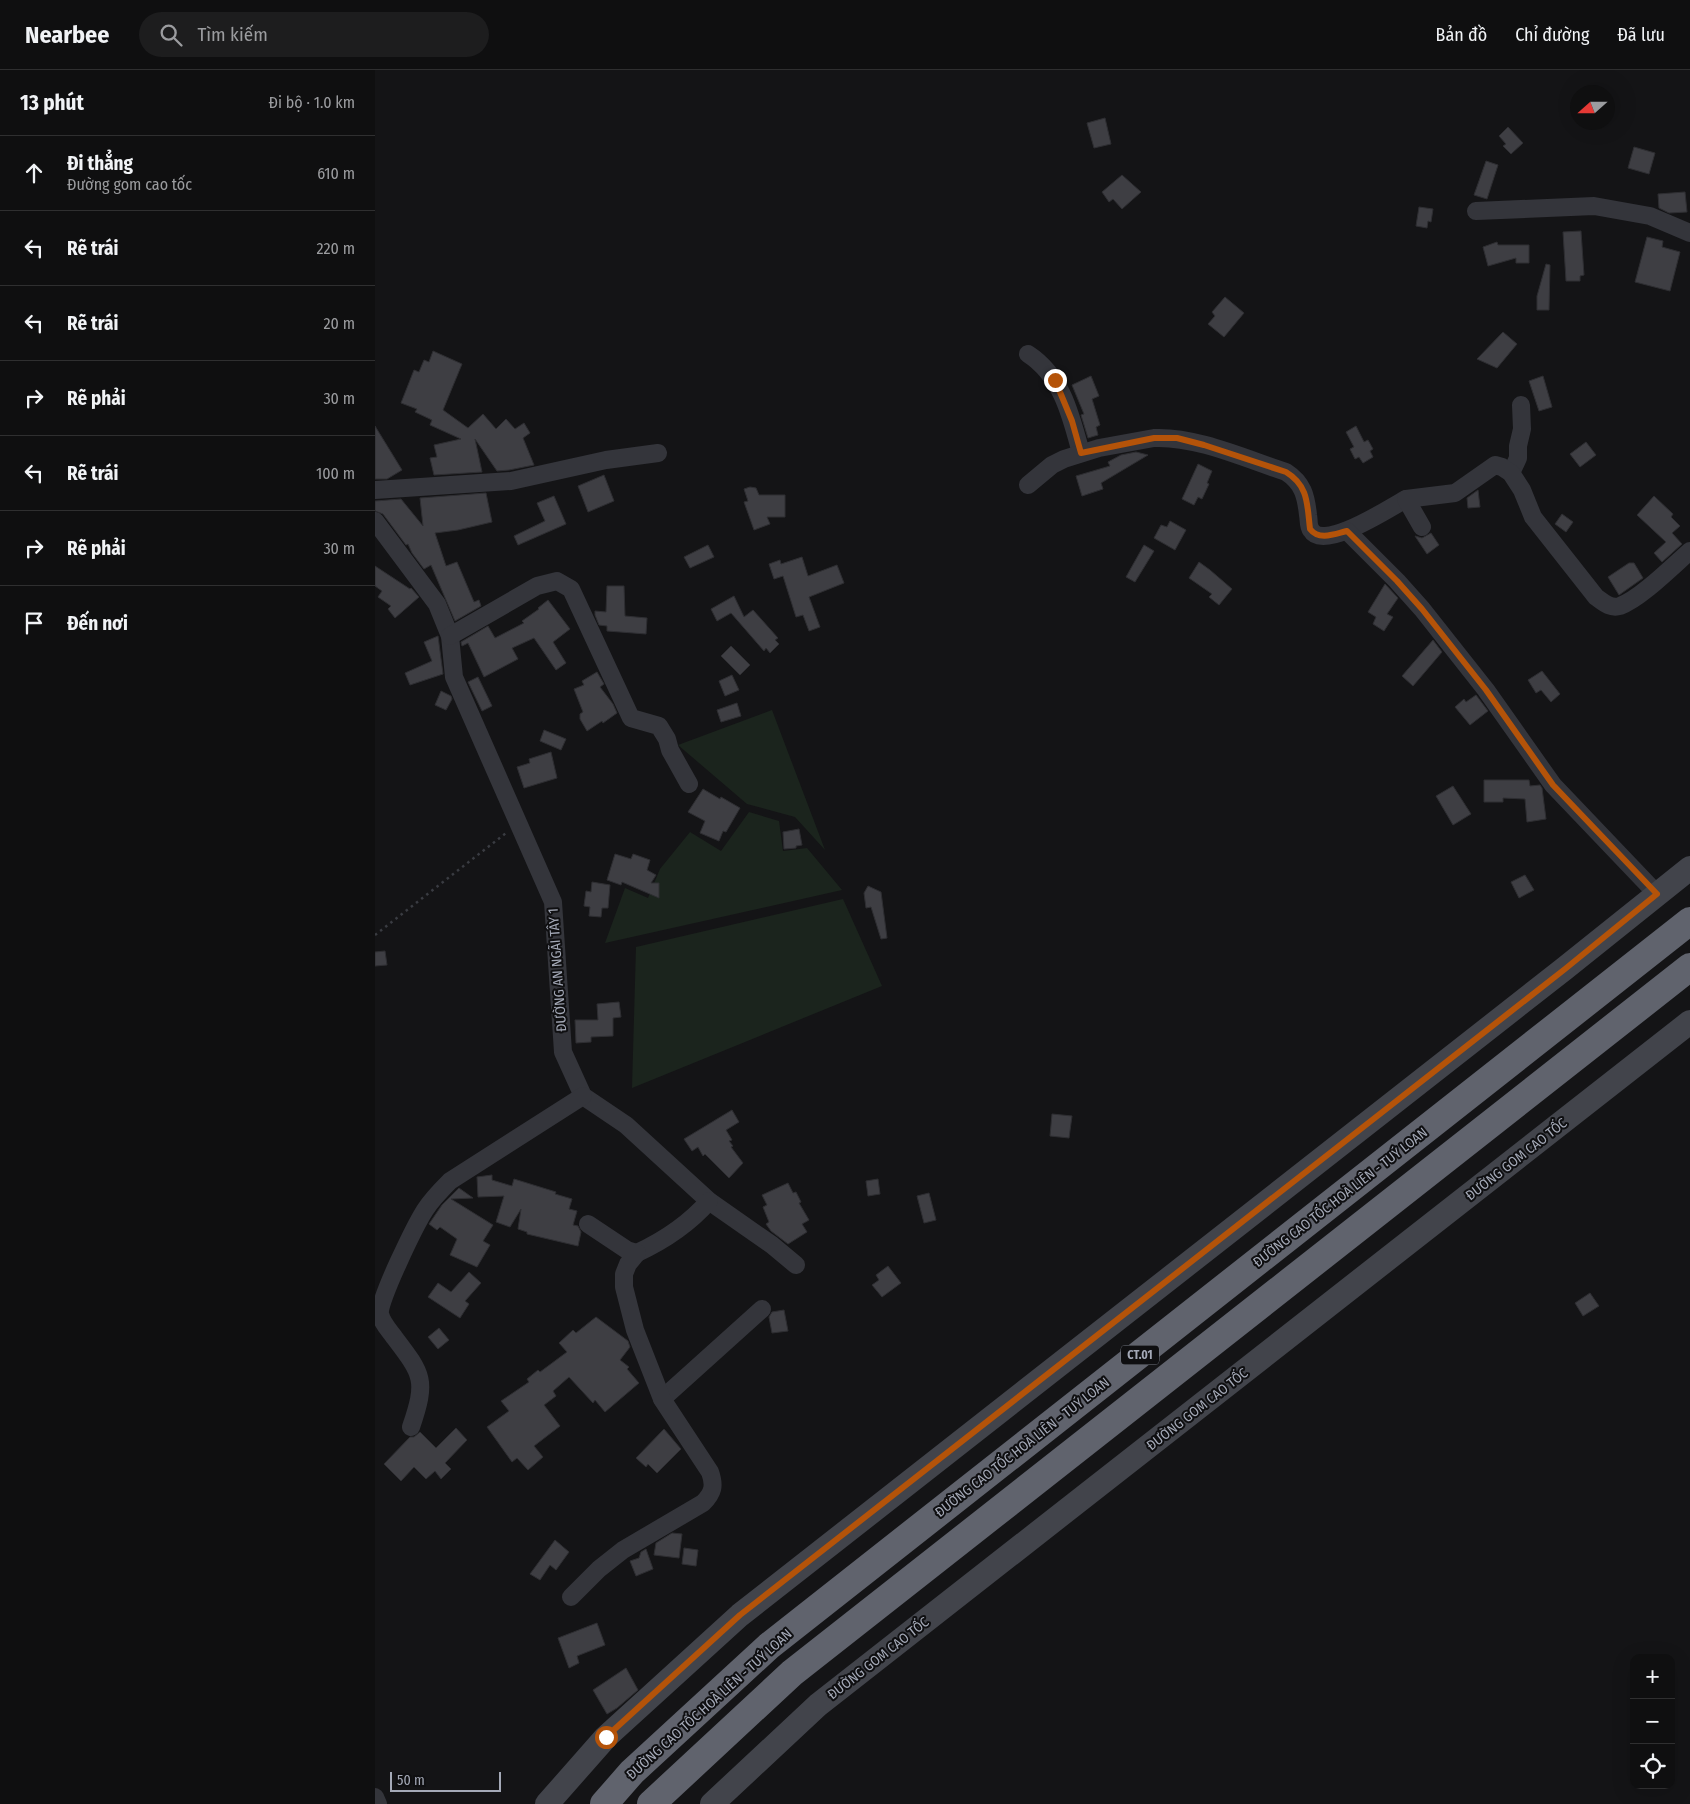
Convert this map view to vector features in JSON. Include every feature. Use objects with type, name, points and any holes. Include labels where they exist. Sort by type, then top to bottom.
[{"type":"highway","name":"ĐƯỜNG CAO TỐC HOÀ LIÊN - TUÝ LOAN","points":[[604,1804],[632,1772],[769,1646],[1690,921]]},
{"type":"highway","name":"CT.01","points":[[651,1804],[792,1673],[1690,967]]},
{"type":"main road","points":[[547,1804],[606,1737],[740,1615],[1565,969],[1690,868]]},
{"type":"main road","name":"ĐƯỜNG GOM CAO TỐC","points":[[712,1804],[818,1705],[1690,1022]]},
{"type":"street","points":[[1476,211],[1594,206],[1650,216],[1690,233]]},
{"type":"street","points":[[1028,354],[1043,365],[1055,380],[1072,421],[1081,453]]},
{"type":"street","points":[[1511,473],[1518,458],[1518,446],[1522,428],[1521,404]]},
{"type":"street","points":[[1027,485],[1052,465],[1081,453],[1159,438],[1177,438],[1204,445],[1293,476],[1305,493],[1310,529],[1316,534],[1328,536],[1347,531],[1406,499],[1455,493],[1495,465],[1502,466],[1511,473],[1522,490],[1533,517],[1596,597],[1606,605],[1619,607],[1643,592],[1690,551]]},
{"type":"street","points":[[375,490],[511,481],[606,460],[659,453]]},
{"type":"street","points":[[1406,499],[1422,527]]},
{"type":"street","name":"ĐƯỜNG AN NGÃI TÂY 1","points":[[375,521],[437,604],[450,636],[454,677],[553,902],[563,1052],[583,1096]]},
{"type":"street","points":[[1347,531],[1422,609],[1486,690],[1560,792],[1657,894]]},
{"type":"street","points":[[450,636],[537,586],[557,581],[571,590],[631,718],[659,726],[689,784]]},
{"type":"street","points":[[411,1427],[420,1397],[419,1375],[407,1354],[383,1322],[380,1309],[419,1220],[450,1181],[583,1096],[626,1125],[709,1201],[772,1245],[796,1265]]},
{"type":"street","points":[[571,1597],[599,1569],[623,1550],[689,1513],[703,1503],[713,1488],[710,1472],[661,1399],[638,1338],[623,1287],[624,1274],[628,1264],[637,1253],[671,1236],[709,1201]]},
{"type":"street","points":[[588,1224],[627,1250],[637,1253]]},
{"type":"street","points":[[661,1399],[762,1309]]},
{"type":"street","points":[[375,1797],[377,1804]]},
{"type":"path","points":[[375,935],[519,823]]},
{"type":"shaded area","points":[[772,710],[825,850],[795,817],[747,804],[678,745]]},
{"type":"shaded area","points":[[749,812],[779,821],[783,851],[807,848],[842,890],[605,943],[625,888],[648,898],[660,869],[690,832],[721,851]]},
{"type":"shaded area","points":[[843,899],[882,986],[632,1088],[636,947]]},
{"type":"building","points":[[1105,118],[1111,144],[1094,148],[1087,123]]},
{"type":"building","points":[[1508,127],[1523,143],[1511,154],[1503,146],[1506,144],[1499,136]]},
{"type":"building","points":[[1634,147],[1655,153],[1649,174],[1628,168]]},
{"type":"building","points":[[1486,161],[1498,165],[1487,199],[1474,195]]},
{"type":"building","points":[[1122,175],[1141,192],[1122,209],[1113,199],[1109,202],[1102,192]]},
{"type":"building","points":[[1685,192],[1687,212],[1669,213],[1659,208],[1658,194]]},
{"type":"building","points":[[1419,207],[1433,209],[1431,222],[1428,221],[1427,228],[1416,226]]},
{"type":"building","points":[[1581,231],[1584,275],[1580,276],[1580,281],[1566,281],[1563,232]]},
{"type":"building","points":[[1647,237],[1663,241],[1662,247],[1680,252],[1670,291],[1635,282]]},
{"type":"building","points":[[1497,242],[1498,245],[1529,245],[1529,263],[1516,263],[1516,258],[1488,266],[1483,247]]},
{"type":"building","points":[[1546,264],[1550,265],[1549,310],[1537,310],[1537,296]]},
{"type":"building","points":[[1225,297],[1244,313],[1224,337],[1208,324],[1215,316],[1212,312]]},
{"type":"building","points":[[1503,332],[1517,344],[1497,368],[1477,359]]},
{"type":"building","points":[[433,351],[462,364],[443,410],[468,428],[483,414],[496,429],[506,419],[515,429],[524,423],[530,433],[523,438],[534,465],[497,471],[475,439],[482,472],[434,475],[430,458],[437,457],[434,445],[461,439],[430,425],[432,420],[415,412],[417,409],[401,403],[414,370],[419,372],[424,360],[429,362]]},
{"type":"building","points":[[1091,376],[1099,396],[1092,399],[1100,425],[1096,427],[1098,435],[1088,438],[1081,415],[1084,414],[1072,385]]},
{"type":"building","points":[[1543,376],[1552,407],[1539,411],[1529,381]]},
{"type":"building","points":[[375,426],[402,470],[387,479],[375,479]]},
{"type":"building","points":[[1356,426],[1364,442],[1368,440],[1373,449],[1370,451],[1373,457],[1363,463],[1359,457],[1355,459],[1350,449],[1354,447],[1346,432]]},
{"type":"building","points":[[1586,442],[1596,455],[1580,467],[1570,454]]},
{"type":"building","points":[[1136,452],[1148,455],[1101,483],[1103,489],[1082,496],[1076,476],[1110,466],[1108,462],[1121,455]]},
{"type":"building","points":[[1198,464],[1212,471],[1207,483],[1209,484],[1202,499],[1198,497],[1194,505],[1182,499]]},
{"type":"building","points":[[604,475],[614,501],[588,512],[578,486]]},
{"type":"building","points":[[756,488],[759,495],[785,495],[785,517],[767,517],[770,524],[754,530],[744,502],[748,501],[744,489]]},
{"type":"building","points":[[1478,490],[1480,507],[1468,508],[1467,498]]},
{"type":"building","points":[[486,493],[492,522],[435,533],[446,566],[457,562],[474,602],[479,600],[481,606],[455,621],[431,565],[424,569],[408,544],[406,545],[383,514],[375,511],[375,501],[401,499],[423,526],[420,498]]},
{"type":"building","points":[[554,496],[566,524],[518,545],[514,536],[545,521],[537,503]]},
{"type":"building","points":[[1654,496],[1673,514],[1671,517],[1680,526],[1672,533],[1682,544],[1662,562],[1654,553],[1666,542],[1637,515]]},
{"type":"building","points":[[1562,514],[1573,522],[1566,532],[1555,524]]},
{"type":"building","points":[[1170,521],[1186,530],[1175,550],[1154,538],[1161,525],[1167,527]]},
{"type":"building","points":[[1431,533],[1439,545],[1427,554],[1415,536],[1422,538]]},
{"type":"building","points":[[708,545],[714,557],[690,568],[684,557]]},
{"type":"building","points":[[1144,545],[1154,551],[1135,582],[1126,577]]},
{"type":"building","points":[[802,557],[808,576],[837,565],[844,583],[809,597],[820,627],[809,631],[803,615],[796,617],[783,576],[774,579],[769,564],[780,560],[781,564]]},
{"type":"building","points":[[1199,562],[1232,589],[1219,605],[1209,597],[1212,594],[1189,578]]},
{"type":"building","points":[[1629,563],[1634,563],[1643,578],[1619,595],[1608,577]]},
{"type":"building","points":[[375,566],[411,588],[419,597],[395,618],[388,609],[391,606],[378,597],[382,591],[375,586]]},
{"type":"building","points":[[1385,584],[1398,598],[1387,614],[1393,617],[1384,631],[1373,624],[1376,617],[1368,612]]},
{"type":"building","points":[[607,586],[624,586],[625,616],[647,618],[646,634],[607,631],[607,626],[599,625],[595,611],[606,612]]},
{"type":"building","points":[[734,596],[744,617],[753,610],[778,638],[775,640],[779,644],[770,653],[766,648],[764,651],[731,613],[717,621],[711,609]]},
{"type":"building","points":[[548,600],[570,629],[553,642],[566,663],[556,670],[534,638],[512,648],[518,659],[484,677],[468,643],[462,646],[461,642],[488,626],[495,638],[524,623],[522,621]]},
{"type":"building","points":[[438,636],[443,674],[410,685],[405,673],[432,661],[424,642]]},
{"type":"building","points":[[1433,640],[1442,652],[1413,686],[1402,676]]},
{"type":"building","points":[[731,646],[750,665],[740,675],[721,656]]},
{"type":"building","points":[[1542,671],[1560,694],[1551,702],[1541,690],[1536,693],[1528,680]]},
{"type":"building","points":[[597,672],[604,684],[600,687],[613,704],[617,713],[587,731],[580,719],[580,714],[583,712],[574,689],[584,685],[582,681]]},
{"type":"building","points":[[732,675],[739,690],[725,696],[719,681]]},
{"type":"building","points":[[478,677],[492,706],[482,711],[468,682]]},
{"type":"building","points":[[441,691],[451,696],[452,699],[446,710],[435,705]]},
{"type":"building","points":[[1476,695],[1488,711],[1470,725],[1455,707],[1464,699],[1466,702]]},
{"type":"building","points":[[737,703],[741,716],[721,722],[717,710]]},
{"type":"building","points":[[544,730],[566,739],[561,750],[540,741]]},
{"type":"building","points":[[551,752],[557,778],[524,788],[517,767],[530,763],[529,759]]},
{"type":"building","points":[[1484,780],[1529,780],[1530,786],[1540,785],[1546,819],[1527,822],[1525,799],[1503,798],[1503,802],[1484,802]]},
{"type":"building","points":[[1453,786],[1471,814],[1453,825],[1436,796]]},
{"type":"building","points":[[703,789],[740,808],[726,832],[723,831],[719,841],[700,833],[705,821],[688,812]]},
{"type":"building","points":[[799,829],[802,845],[796,846],[796,848],[784,849],[783,832]]},
{"type":"building","points":[[615,854],[631,859],[633,854],[650,860],[647,870],[656,875],[651,883],[659,883],[659,898],[622,882],[621,885],[607,880]]},
{"type":"building","points":[[1525,875],[1534,890],[1519,898],[1511,882]]},
{"type":"building","points":[[592,882],[610,885],[608,908],[602,908],[601,917],[589,916],[590,907],[584,906],[586,891],[591,892]]},
{"type":"building","points":[[868,886],[881,892],[887,938],[881,939],[871,907],[866,908],[864,893]]},
{"type":"building","points":[[385,951],[387,965],[375,966],[375,952]]},
{"type":"building","points":[[619,1002],[621,1017],[613,1018],[613,1036],[591,1037],[591,1042],[576,1043],[575,1020],[598,1020],[597,1004]]},
{"type":"building","points":[[732,1110],[739,1122],[726,1130],[732,1140],[729,1141],[733,1146],[731,1147],[743,1163],[729,1178],[705,1154],[703,1156],[698,1147],[692,1151],[684,1139]]},
{"type":"building","points":[[1052,1114],[1072,1116],[1069,1138],[1050,1136]]},
{"type":"building","points":[[492,1175],[492,1180],[512,1186],[514,1179],[572,1199],[569,1209],[577,1211],[573,1225],[578,1226],[581,1232],[578,1246],[527,1234],[527,1232],[518,1229],[521,1209],[510,1227],[496,1222],[504,1196],[478,1197],[477,1177]]},
{"type":"building","points":[[878,1179],[880,1194],[868,1196],[866,1181]]},
{"type":"building","points":[[788,1183],[793,1193],[796,1192],[801,1202],[799,1203],[809,1220],[802,1224],[807,1232],[788,1244],[771,1231],[766,1224],[769,1222],[763,1207],[767,1205],[762,1195]]},
{"type":"building","points":[[459,1188],[473,1198],[451,1199],[493,1225],[483,1241],[490,1245],[477,1267],[450,1255],[457,1239],[440,1227],[437,1230],[429,1224],[442,1205]]},
{"type":"building","points":[[929,1193],[936,1220],[924,1223],[917,1196]]},
{"type":"building","points":[[888,1266],[901,1283],[882,1297],[872,1285],[879,1280],[876,1275]]},
{"type":"building","points":[[469,1272],[481,1283],[465,1301],[469,1304],[460,1318],[428,1297],[438,1283],[451,1292]]},
{"type":"building","points":[[1590,1293],[1599,1306],[1583,1316],[1575,1303]]},
{"type":"building","points":[[784,1310],[788,1331],[772,1333],[769,1317],[772,1312]]},
{"type":"building","points":[[596,1317],[628,1341],[630,1347],[620,1360],[629,1367],[627,1369],[639,1383],[605,1412],[595,1400],[593,1403],[569,1377],[553,1391],[556,1396],[544,1405],[560,1426],[534,1446],[543,1457],[528,1470],[517,1458],[512,1462],[487,1427],[509,1411],[501,1401],[529,1382],[527,1379],[538,1370],[540,1372],[567,1352],[559,1343],[573,1330],[576,1333]]},
{"type":"building","points":[[439,1328],[449,1340],[438,1349],[428,1337]]},
{"type":"building","points":[[456,1428],[467,1440],[445,1463],[451,1469],[441,1479],[435,1471],[426,1479],[414,1467],[401,1481],[384,1464],[410,1437],[414,1437],[420,1432],[436,1448]]},
{"type":"building","points":[[664,1429],[681,1449],[657,1473],[648,1464],[646,1467],[636,1458]]},
{"type":"building","points":[[672,1533],[682,1534],[679,1558],[654,1555],[656,1543]]},
{"type":"building","points":[[555,1540],[569,1552],[556,1570],[550,1565],[540,1580],[530,1574]]},
{"type":"building","points":[[684,1548],[698,1550],[696,1566],[682,1564]]},
{"type":"building","points":[[646,1549],[653,1569],[636,1576],[630,1561],[639,1558],[641,1552]]},
{"type":"building","points":[[597,1623],[605,1645],[577,1656],[579,1663],[569,1668],[558,1638]]},
{"type":"building","points":[[626,1668],[638,1690],[607,1714],[593,1690]]},
{"type":"route","points":[[606,1737],[740,1615],[1565,969],[1657,894],[1553,785],[1467,665],[1397,581],[1347,531],[1328,536],[1321,536],[1312,532],[1305,493],[1293,476],[1204,445],[1177,438],[1154,438],[1081,453],[1072,421],[1055,380]]}]
